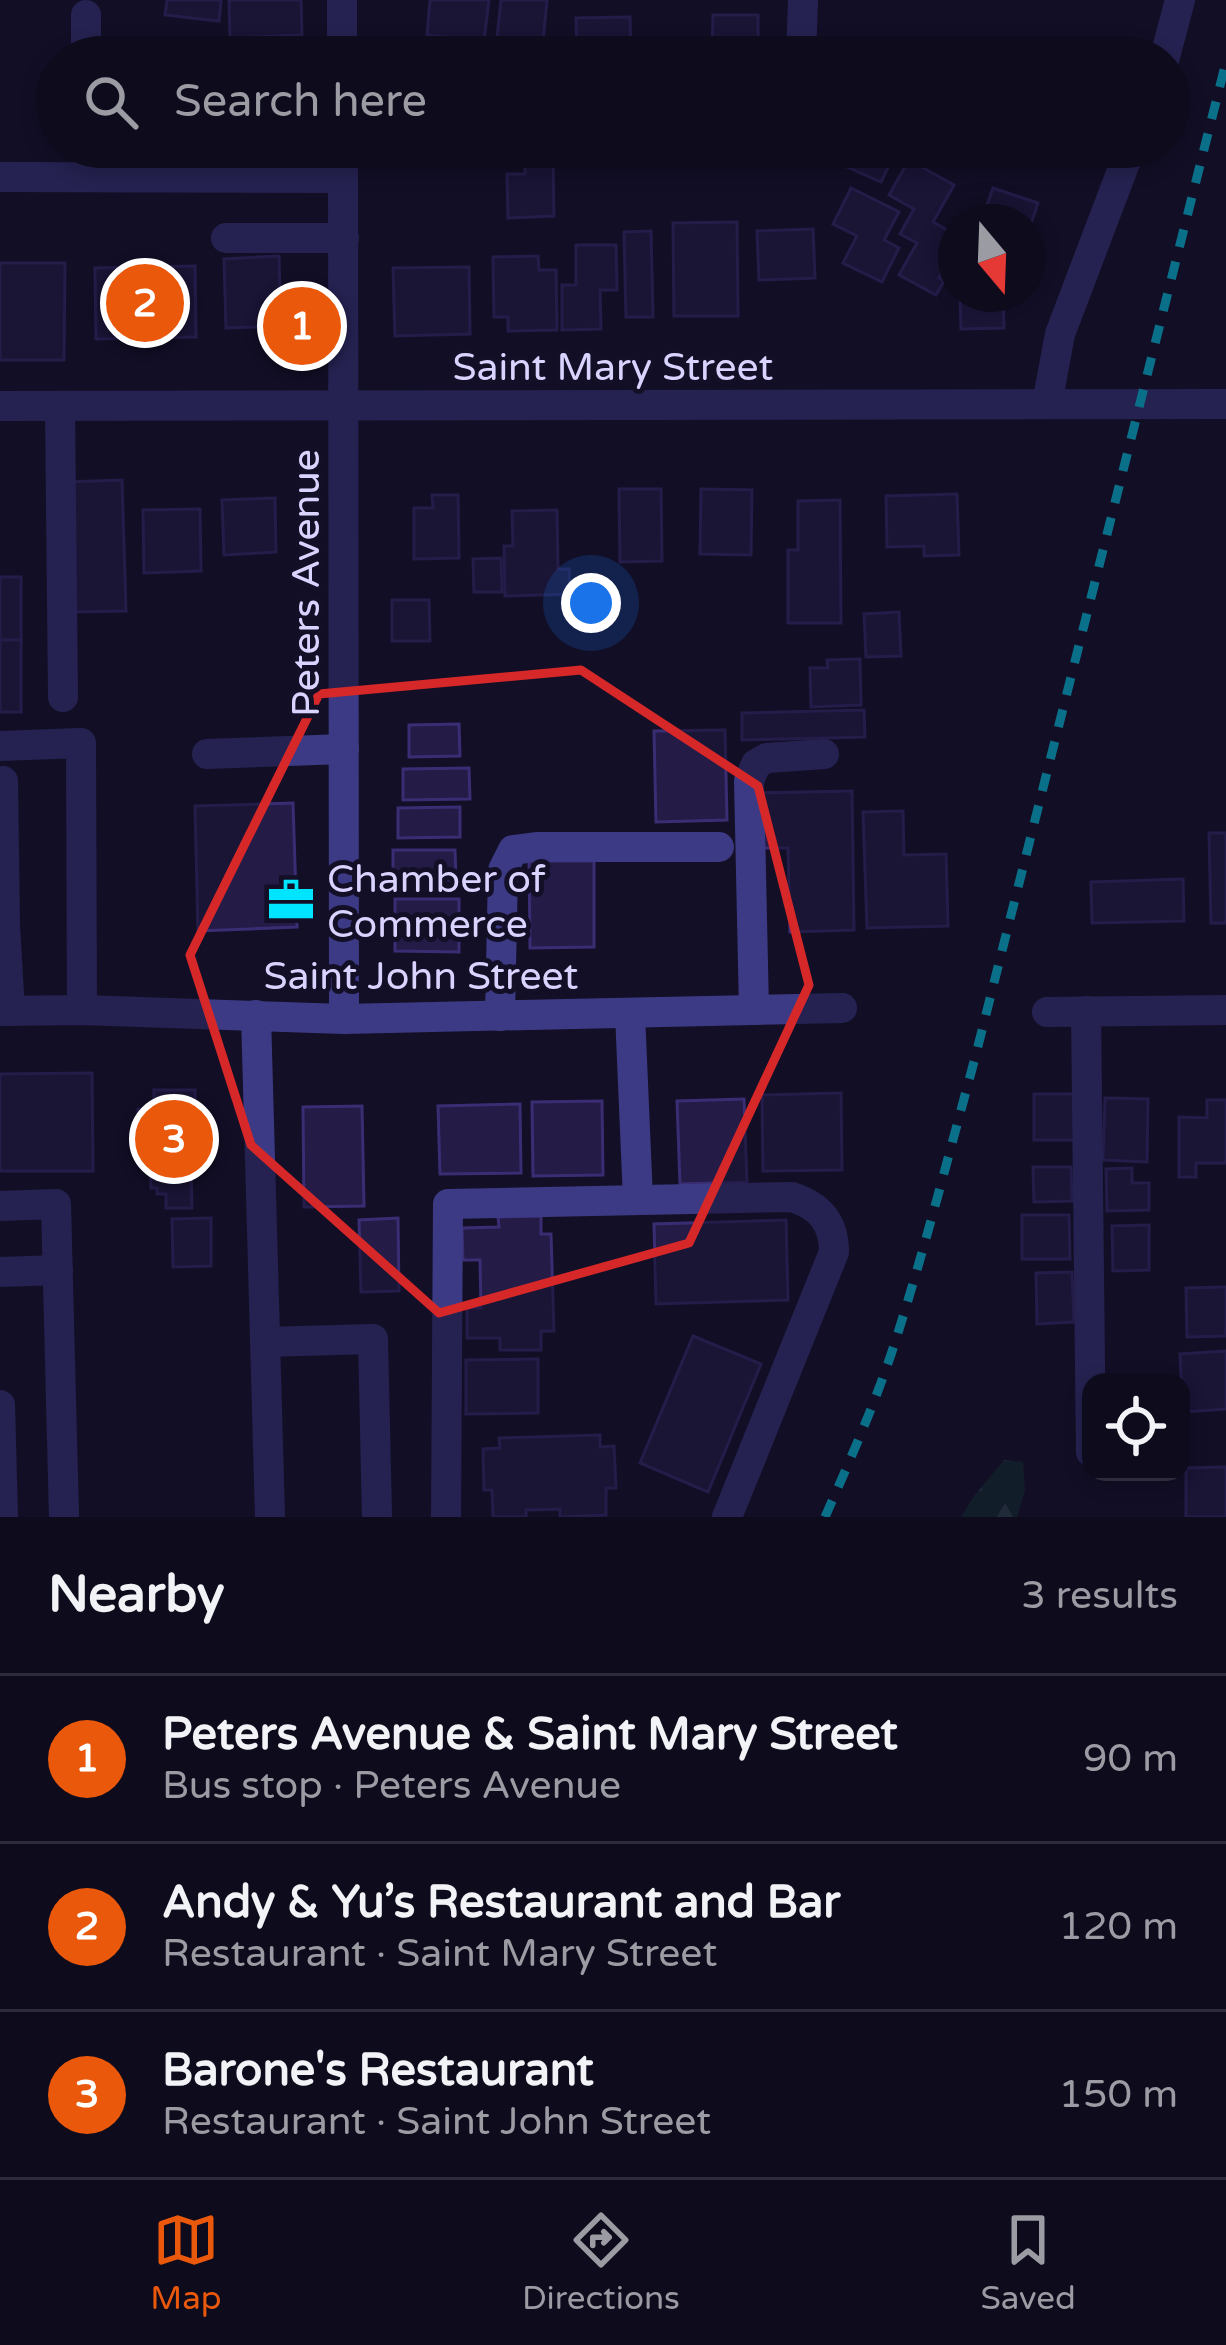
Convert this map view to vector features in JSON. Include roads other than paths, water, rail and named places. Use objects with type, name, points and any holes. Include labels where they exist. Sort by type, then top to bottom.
[{"type":"street","points":[[342,0],[342,36]]},
{"type":"street","points":[[802,36],[803,0]]},
{"type":"street","points":[[1171,36],[1180,0]]},
{"type":"street","points":[[86,15],[86,36]]},
{"type":"street","points":[[0,177],[52,168]]},
{"type":"street","name":"Peters Avenue","points":[[343,168],[344,1019]]},
{"type":"street","points":[[1047,404],[1060,334],[1123,168]]},
{"type":"street","points":[[226,238],[344,238]]},
{"type":"street","name":"Saint Mary Street","points":[[0,406],[1226,404]]},
{"type":"street","points":[[60,406],[63,697]]},
{"type":"street","points":[[0,746],[81,743],[82,1010]]},
{"type":"street","points":[[207,754],[344,749]]},
{"type":"street","points":[[754,1010],[749,781],[756,764],[767,758],[824,754]]},
{"type":"street","points":[[3,781],[5,1011]]},
{"type":"street","points":[[500,1016],[503,870],[513,850],[719,847]]},
{"type":"street","name":"Saint John Street","points":[[5,1011],[344,1019],[842,1008]]},
{"type":"street","points":[[1047,1012],[1226,1010]]},
{"type":"street","points":[[1086,1011],[1090,1373]]},
{"type":"street","points":[[630,1013],[638,1200]]},
{"type":"street","points":[[256,1015],[269,1517]]},
{"type":"street","points":[[446,1517],[448,1204],[792,1197],[820,1210],[834,1236],[834,1252],[728,1517]]},
{"type":"street","points":[[0,1206],[56,1204],[64,1517]]},
{"type":"street","points":[[0,1272],[58,1270]]},
{"type":"street","points":[[265,1342],[373,1339],[377,1517]]},
{"type":"street","points":[[0,1406],[3,1517]]},
{"type":"railway","points":[[825,1517],[890,1359],[938,1197],[1226,62]]},
{"type":"place","name":"Andy & Yu’s Restaurant and Bar","points":[[145,303]]},
{"type":"place","name":"Peters Avenue & Saint Mary Street","points":[[302,326]]},
{"type":"place","name":"Chamber of Commerce","points":[[291,900]]},
{"type":"place","name":"Barone's Restaurant","points":[[174,1139]]}]
